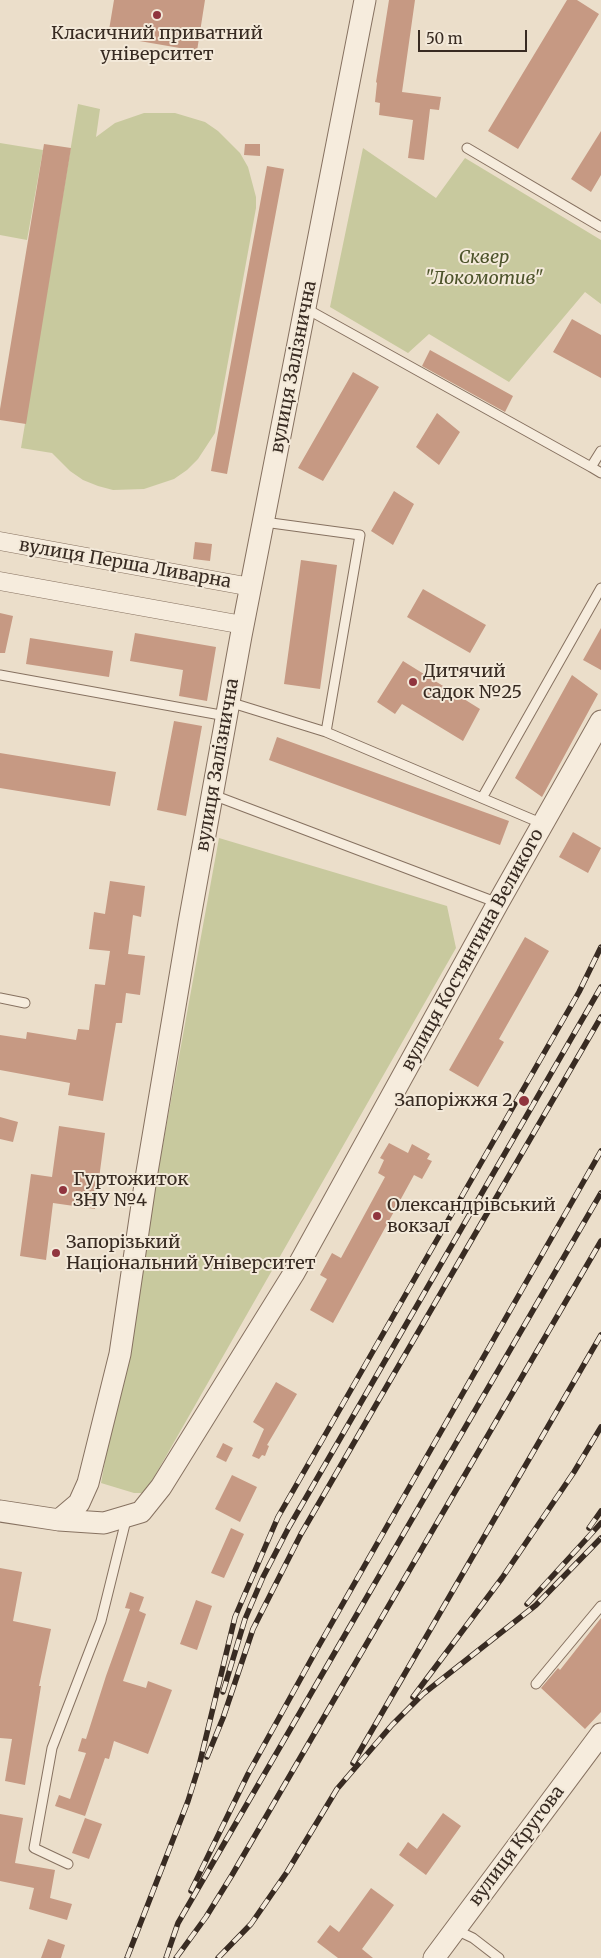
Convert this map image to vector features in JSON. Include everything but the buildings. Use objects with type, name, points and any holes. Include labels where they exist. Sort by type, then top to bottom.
[{"type":"street","name":"вулиця Залізнична","points":[[59,1520],[79,1503],[88,1483],[120,1354],[148,1168],[212,795],[250,586],[366,0]]},
{"type":"street","name":"вулиця Перша Ливарна","points":[[0,541],[250,586]]},
{"type":"street","points":[[0,581],[243,626]]},
{"type":"street","name":"вулиця Костянтина Великого","points":[[0,1511],[59,1520],[104,1523],[141,1512],[161,1488],[294,1273],[498,903],[601,721]]},
{"type":"street","name":"вулиця Кругова","points":[[434,1958],[601,1734]]},
{"type":"lane","points":[[467,148],[601,227]]},
{"type":"lane","points":[[305,308],[601,473]]},
{"type":"lane","points":[[591,467],[601,451]]},
{"type":"lane","points":[[263,522],[360,535],[326,732]]},
{"type":"lane","points":[[482,798],[601,588]]},
{"type":"lane","points":[[0,676],[228,709],[326,732],[543,824]]},
{"type":"lane","points":[[212,795],[498,903]]},
{"type":"lane","points":[[0,998],[25,1003]]},
{"type":"lane","points":[[68,1864],[34,1848],[52,1748],[101,1621],[127,1516]]},
{"type":"lane","points":[[536,1684],[601,1606]]},
{"type":"lane","points":[[454,1929],[473,1938],[500,1958]]},
{"type":"green space","points":[[78,104],[100,109],[96,137],[115,123],[144,113],[175,113],[205,122],[218,131],[240,153],[248,167],[256,197],[256,208],[215,433],[198,459],[187,470],[174,479],[144,489],[113,490],[98,486],[83,480],[70,471],[52,453],[21,448]]},
{"type":"green space","points":[[0,143],[43,150],[27,240],[0,235]]},
{"type":"green space","name":"Сквер \"Локомотив\"","points":[[363,148],[436,198],[465,158],[601,240],[601,304],[585,292],[509,382],[429,334],[408,353],[330,307]]},
{"type":"green space","points":[[219,838],[447,906],[456,948],[145,1493],[134,1493],[101,1483]]},
{"type":"railway","points":[[127,1958],[188,1801],[199,1766],[235,1617],[278,1517],[579,992],[601,947]]},
{"type":"railway","points":[[223,1692],[245,1619],[263,1577],[289,1527],[601,987]]},
{"type":"railway","points":[[207,1757],[223,1718],[253,1629],[301,1534],[601,1017]]},
{"type":"railway","points":[[191,1891],[248,1774],[317,1649],[601,1151]]},
{"type":"railway","points":[[166,1958],[178,1923],[601,1193]]},
{"type":"railway","points":[[176,1958],[206,1917],[232,1875],[601,1241]]},
{"type":"railway","points":[[353,1763],[601,1335]]},
{"type":"railway","points":[[413,1697],[502,1578],[574,1472],[601,1427]]},
{"type":"railway","points":[[589,1528],[601,1511]]},
{"type":"railway","points":[[527,1604],[601,1523]]},
{"type":"railway","points":[[218,1958],[251,1924],[287,1872],[337,1789],[392,1725],[423,1694],[536,1605],[601,1538]]},
{"type":"place","name":"Класичний приватний університет","points":[[157,15]]},
{"type":"place","name":"Дитячий садок №25","points":[[413,682]]},
{"type":"place","name":"Запоріжжя 2","points":[[524,1101]]},
{"type":"place","name":"Гуртожиток ЗНУ №4","points":[[63,1190]]},
{"type":"place","name":"Олександрівський вокзал","points":[[377,1216]]},
{"type":"place","name":"Запорізький Національний Університет","points":[[56,1253]]}]
